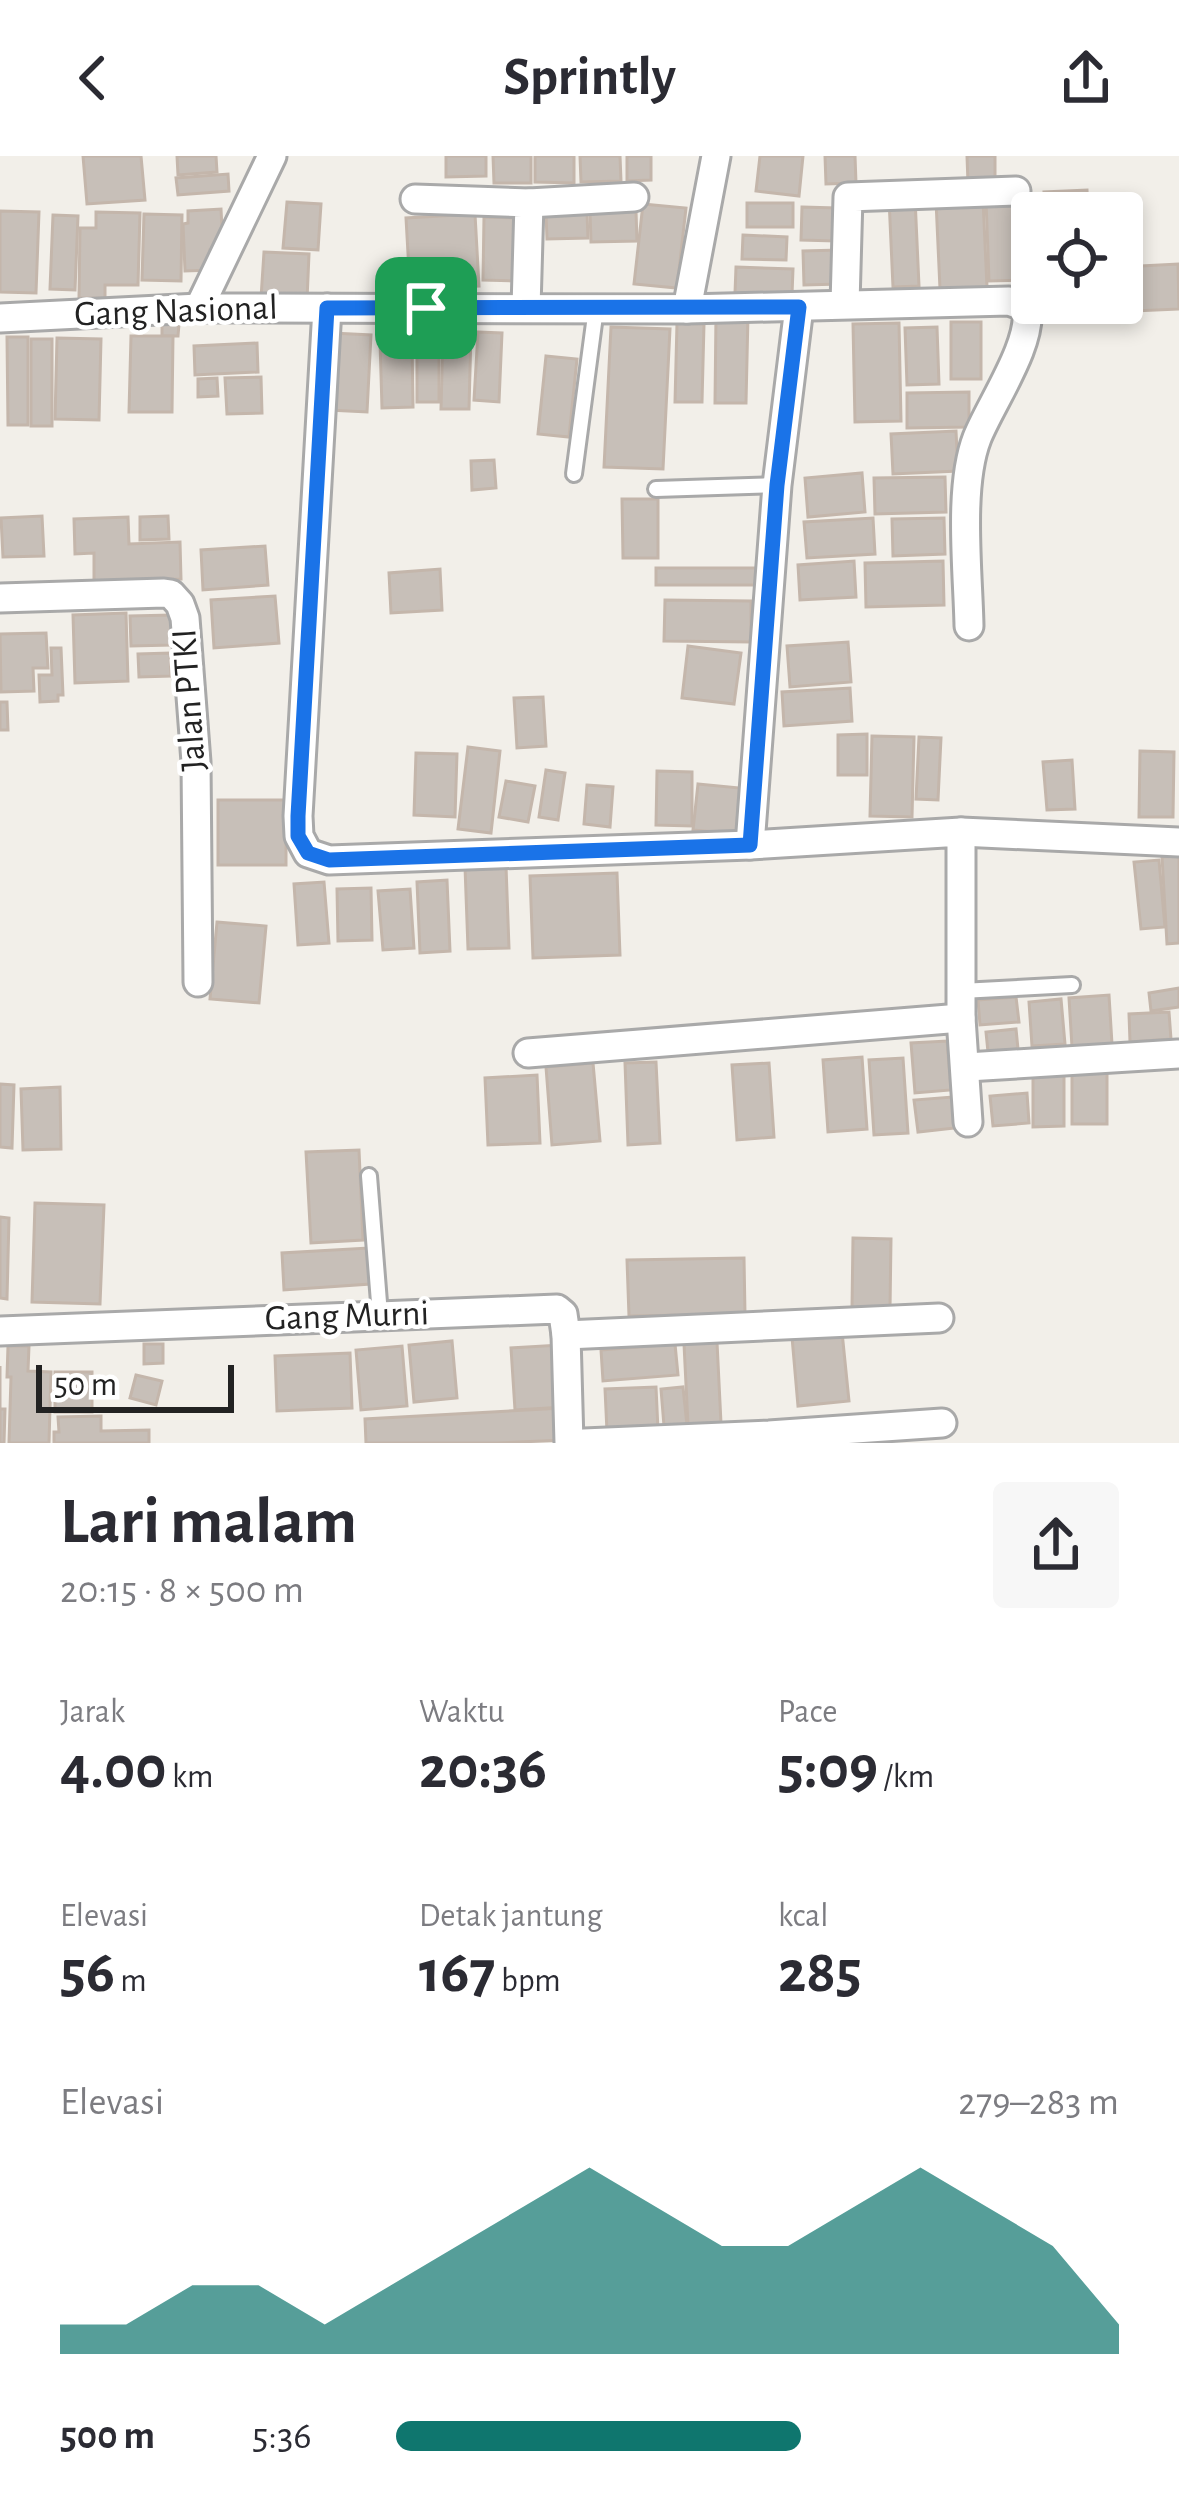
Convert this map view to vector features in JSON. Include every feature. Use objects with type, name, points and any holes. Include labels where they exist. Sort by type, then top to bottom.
[{"type":"street","points":[[200,308],[272,156]]},
{"type":"street","points":[[687,309],[716,156]]},
{"type":"street","points":[[845,304],[848,197],[1016,191]]},
{"type":"street","points":[[416,199],[529,203],[634,197]]},
{"type":"street","points":[[526,308],[529,203]]},
{"type":"street","name":"Gang Nasional","points":[[0,318],[200,308],[687,309],[1014,302],[1026,307],[1029,322],[976,440],[969,474],[969,626]]},
{"type":"street","points":[[750,845],[777,485],[799,307]]},
{"type":"street","points":[[327,308],[298,816],[298,836],[308,853],[329,860],[750,845],[961,832],[1179,842]]},
{"type":"street","name":"Jalan PTKI","points":[[0,598],[164,593],[180,604],[196,762],[199,982]]},
{"type":"street","points":[[961,832],[961,1004],[968,1122]]},
{"type":"street","points":[[528,1053],[961,1004]]},
{"type":"street","points":[[967,1067],[1178,1054]]},
{"type":"street","name":"Gang Murni","points":[[0,1331],[549,1308],[563,1314],[566,1335]]},
{"type":"street","points":[[568,1443],[566,1335],[939,1318]]},
{"type":"street","points":[[584,1443],[769,1439],[943,1423]]},
{"type":"lane","points":[[574,474],[596,308]]},
{"type":"lane","points":[[656,489],[777,485]]},
{"type":"lane","points":[[961,1004],[1072,985]]},
{"type":"lane","points":[[368,1176],[380,1315]]},
{"type":"building","points":[[83,156],[141,156],[145,200],[87,204]]},
{"type":"building","points":[[177,156],[216,156],[217,172],[178,175]]},
{"type":"building","points":[[446,156],[486,156],[486,176],[446,177]]},
{"type":"building","points":[[493,156],[531,156],[531,183],[494,183]]},
{"type":"building","points":[[535,156],[574,156],[574,183],[535,182]]},
{"type":"building","points":[[580,156],[620,156],[621,181],[581,182]]},
{"type":"building","points":[[627,156],[651,156],[651,180],[627,181]]},
{"type":"building","points":[[760,156],[803,156],[799,196],[756,191]]},
{"type":"building","points":[[825,156],[855,156],[856,183],[826,184]]},
{"type":"building","points":[[967,156],[995,156],[995,182],[968,183]]},
{"type":"building","points":[[228,174],[229,191],[178,195],[176,178]]},
{"type":"building","points":[[915,198],[919,286],[893,287],[889,199]]},
{"type":"building","points":[[983,199],[987,287],[940,289],[936,201]]},
{"type":"building","points":[[1011,200],[1011,280],[989,281],[986,201]]},
{"type":"building","points":[[287,202],[321,204],[318,250],[283,248]]},
{"type":"building","points":[[747,203],[793,203],[793,227],[747,227]]},
{"type":"building","points":[[643,204],[686,208],[677,288],[634,284]]},
{"type":"building","points":[[802,207],[836,208],[835,241],[801,240]]},
{"type":"building","points":[[221,209],[223,249],[210,250],[212,270],[185,271],[183,224],[188,223],[188,211]]},
{"type":"building","points":[[0,211],[39,212],[36,293],[0,292]]},
{"type":"building","points":[[636,211],[637,241],[591,242],[590,213]]},
{"type":"building","points":[[96,212],[140,213],[138,285],[105,285],[105,298],[79,298],[80,228],[96,228]]},
{"type":"building","points":[[587,212],[588,238],[547,239],[546,214]]},
{"type":"building","points":[[144,214],[182,215],[181,281],[142,280]]},
{"type":"building","points":[[475,214],[479,286],[410,289],[406,218]]},
{"type":"building","points":[[53,215],[78,216],[75,290],[50,289]]},
{"type":"building","points":[[484,217],[516,218],[515,281],[483,280]]},
{"type":"building","points":[[743,235],[787,237],[786,260],[742,259]]},
{"type":"building","points":[[839,250],[840,284],[804,285],[803,251]]},
{"type":"building","points":[[264,252],[309,254],[307,300],[261,298]]},
{"type":"building","points":[[1178,264],[1179,309],[1143,311],[1143,266]]},
{"type":"building","points":[[736,267],[793,269],[792,295],[735,293]]},
{"type":"building","points":[[716,315],[748,315],[746,403],[715,403]]},
{"type":"building","points":[[951,322],[981,322],[981,379],[951,379]]},
{"type":"building","points":[[677,323],[704,324],[702,402],[675,402]]},
{"type":"building","points":[[899,323],[901,421],[855,422],[853,324]]},
{"type":"building","points":[[162,324],[179,324],[178,336],[162,336]]},
{"type":"building","points":[[611,327],[670,329],[663,469],[604,467]]},
{"type":"building","points":[[937,327],[939,384],[907,385],[905,328]]},
{"type":"building","points":[[443,331],[471,332],[469,409],[441,409]]},
{"type":"building","points":[[478,332],[502,333],[499,402],[474,400]]},
{"type":"building","points":[[332,333],[371,335],[367,412],[329,410]]},
{"type":"building","points":[[131,336],[173,336],[172,412],[129,412]]},
{"type":"building","points":[[7,337],[28,337],[28,425],[8,425]]},
{"type":"building","points":[[417,337],[439,337],[439,402],[417,402]]},
{"type":"building","points":[[57,338],[101,339],[99,420],[55,419]]},
{"type":"building","points":[[31,339],[52,339],[52,426],[31,426]]},
{"type":"building","points":[[412,340],[413,407],[382,408],[380,341]]},
{"type":"building","points":[[257,343],[258,372],[195,375],[194,346]]},
{"type":"building","points":[[546,356],[577,359],[569,437],[538,434]]},
{"type":"building","points":[[261,377],[262,413],[227,414],[225,378]]},
{"type":"building","points":[[217,378],[218,396],[198,397],[198,379]]},
{"type":"building","points":[[969,392],[969,427],[907,428],[907,393]]},
{"type":"building","points":[[956,431],[958,471],[893,474],[891,434]]},
{"type":"building","points":[[494,460],[496,488],[472,490],[471,461]]},
{"type":"building","points":[[862,473],[865,512],[808,517],[805,478]]},
{"type":"building","points":[[945,477],[946,512],[875,514],[874,478]]},
{"type":"building","points":[[622,499],[658,499],[658,558],[623,558]]},
{"type":"building","points":[[42,516],[44,556],[3,557],[1,518]]},
{"type":"building","points":[[168,516],[169,539],[140,540],[140,517]]},
{"type":"building","points":[[128,517],[129,544],[180,542],[181,579],[94,582],[94,553],[75,554],[74,519]]},
{"type":"building","points":[[873,518],[875,554],[807,558],[804,522]]},
{"type":"building","points":[[944,518],[945,554],[893,556],[892,519]]},
{"type":"building","points":[[265,546],[268,585],[203,590],[201,550]]},
{"type":"building","points":[[854,561],[856,597],[800,600],[798,565]]},
{"type":"building","points":[[943,561],[944,605],[866,607],[865,563]]},
{"type":"building","points":[[656,568],[758,568],[758,585],[656,585]]},
{"type":"building","points":[[440,569],[442,610],[391,613],[389,573]]},
{"type":"building","points":[[275,596],[279,643],[214,648],[211,600]]},
{"type":"building","points":[[665,600],[751,601],[751,642],[664,641]]},
{"type":"building","points":[[126,613],[128,681],[75,683],[73,615]]},
{"type":"building","points":[[172,615],[172,645],[131,646],[130,616]]},
{"type":"building","points":[[46,633],[48,668],[33,668],[34,691],[1,692],[0,634]]},
{"type":"building","points":[[848,642],[851,682],[790,687],[787,646]]},
{"type":"building","points":[[688,646],[741,653],[734,704],[682,698]]},
{"type":"building","points":[[51,648],[61,648],[63,695],[58,695],[58,701],[40,702],[39,675],[52,675]]},
{"type":"building","points":[[170,653],[171,676],[139,677],[138,654]]},
{"type":"building","points":[[850,688],[852,721],[784,726],[782,692]]},
{"type":"building","points":[[543,697],[546,746],[517,748],[514,698]]},
{"type":"building","points":[[0,702],[7,702],[8,730],[0,730]]},
{"type":"building","points":[[867,734],[867,775],[838,775],[838,735]]},
{"type":"building","points":[[872,736],[914,737],[912,817],[870,816]]},
{"type":"building","points":[[919,737],[941,738],[938,800],[916,799]]},
{"type":"building","points":[[468,747],[500,751],[491,833],[458,829]]},
{"type":"building","points":[[1140,751],[1174,752],[1173,817],[1139,817]]},
{"type":"building","points":[[416,753],[457,754],[455,817],[414,815]]},
{"type":"building","points":[[1072,760],[1075,809],[1047,810],[1043,762]]},
{"type":"building","points":[[546,770],[565,773],[558,820],[539,817]]},
{"type":"building","points":[[657,771],[692,772],[692,826],[656,825]]},
{"type":"building","points":[[506,781],[535,786],[528,822],[499,817]]},
{"type":"building","points":[[698,784],[740,788],[736,834],[693,830]]},
{"type":"building","points":[[587,785],[613,787],[610,827],[584,824]]},
{"type":"building","points":[[218,800],[286,800],[286,865],[218,865]]},
{"type":"building","points":[[1179,856],[1179,943],[1167,944],[1162,857]]},
{"type":"building","points":[[1159,860],[1165,927],[1141,929],[1134,862]]},
{"type":"building","points":[[506,866],[509,948],[468,949],[465,867]]},
{"type":"building","points":[[617,873],[620,955],[533,958],[530,876]]},
{"type":"building","points":[[447,880],[450,951],[420,953],[417,882]]},
{"type":"building","points":[[324,882],[329,943],[298,945],[294,884]]},
{"type":"building","points":[[371,888],[372,940],[338,941],[337,889]]},
{"type":"building","points":[[410,889],[414,948],[383,950],[378,891]]},
{"type":"building","points":[[217,922],[266,926],[259,1003],[210,999]]},
{"type":"building","points":[[1179,988],[1179,1007],[1151,1011],[1149,993]]},
{"type":"building","points":[[1109,995],[1112,1044],[1072,1047],[1069,998]]},
{"type":"building","points":[[1016,997],[1019,1022],[980,1025],[978,1000]]},
{"type":"building","points":[[1061,999],[1065,1044],[1032,1046],[1029,1002]]},
{"type":"building","points":[[1169,1012],[1171,1039],[1130,1042],[1129,1014]]},
{"type":"building","points":[[1016,1029],[1018,1049],[988,1052],[986,1032]]},
{"type":"building","points":[[947,1041],[951,1090],[915,1093],[911,1043]]},
{"type":"building","points":[[862,1057],[867,1129],[828,1132],[823,1060]]},
{"type":"building","points":[[903,1058],[908,1133],[874,1135],[869,1060]]},
{"type":"building","points":[[656,1062],[660,1143],[628,1145],[625,1063]]},
{"type":"building","points":[[593,1063],[600,1141],[552,1145],[546,1067]]},
{"type":"building","points":[[769,1063],[774,1137],[737,1140],[732,1065]]},
{"type":"building","points":[[1107,1073],[1107,1124],[1072,1124],[1072,1074]]},
{"type":"building","points":[[537,1075],[540,1143],[488,1145],[485,1078]]},
{"type":"building","points":[[1033,1075],[1064,1075],[1064,1126],[1033,1127]]},
{"type":"building","points":[[0,1084],[14,1085],[12,1148],[0,1147]]},
{"type":"building","points":[[60,1087],[61,1149],[23,1150],[21,1089]]},
{"type":"building","points":[[1027,1093],[1029,1123],[993,1126],[990,1096]]},
{"type":"building","points":[[952,1097],[955,1128],[918,1132],[914,1100]]},
{"type":"building","points":[[359,1150],[363,1240],[311,1243],[306,1152]]},
{"type":"building","points":[[35,1203],[104,1205],[100,1304],[32,1302]]},
{"type":"building","points":[[0,1217],[9,1218],[7,1299],[0,1298]]},
{"type":"building","points":[[853,1238],[891,1239],[890,1309],[852,1308]]},
{"type":"building","points":[[368,1248],[370,1284],[284,1290],[282,1253]]},
{"type":"building","points":[[744,1258],[745,1314],[629,1316],[627,1260]]},
{"type":"building","points":[[842,1332],[849,1401],[798,1406],[792,1337]]},
{"type":"building","points":[[452,1341],[457,1398],[414,1402],[409,1345]]},
{"type":"building","points":[[717,1342],[721,1423],[688,1425],[684,1344]]},
{"type":"building","points":[[144,1344],[163,1344],[163,1363],[144,1364]]},
{"type":"building","points":[[675,1344],[678,1375],[603,1381],[601,1350]]},
{"type":"building","points":[[560,1345],[564,1407],[515,1410],[511,1348]]},
{"type":"building","points":[[8,1346],[29,1346],[28,1371],[51,1372],[49,1443],[9,1443]]},
{"type":"building","points":[[402,1346],[407,1406],[361,1410],[356,1350]]},
{"type":"building","points":[[350,1353],[352,1408],[277,1411],[275,1356]]},
{"type":"building","points":[[55,1372],[92,1372],[92,1412],[55,1412]]},
{"type":"building","points":[[136,1375],[162,1381],[156,1405],[130,1398]]},
{"type":"building","points":[[656,1387],[658,1430],[607,1432],[605,1389]]},
{"type":"building","points":[[683,1387],[687,1425],[664,1426],[661,1389]]},
{"type":"building","points":[[563,1408],[564,1440],[366,1443],[365,1419]]},
{"type":"building","points":[[0,1409],[5,1409],[4,1443],[0,1443]]},
{"type":"building","points":[[101,1416],[101,1431],[149,1430],[149,1443],[54,1443],[58,1417]]},
{"type":"route","points":[[799,307],[777,485],[750,845],[329,860],[308,853],[298,836],[298,816],[327,308],[426,308],[799,307]]}]
